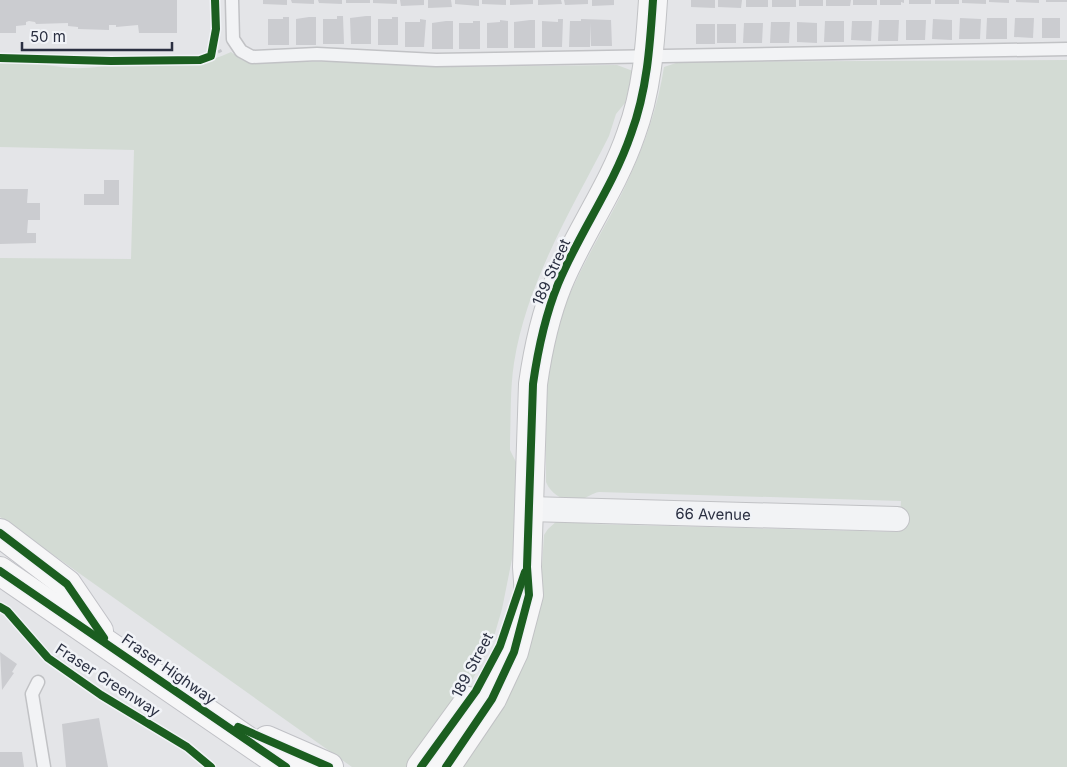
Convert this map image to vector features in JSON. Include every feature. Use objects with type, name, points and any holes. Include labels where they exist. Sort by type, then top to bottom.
[{"type":"street","name":"189 Street","points":[[446,767],[492,699],[514,652],[529,595],[527,567],[533,384],[546,319],[558,283],[614,176],[631,135],[642,98],[649,56],[653,0]]},
{"type":"street","name":"66 Avenue","points":[[529,509],[897,519]]},
{"type":"street","name":"Fraser Highway","points":[[4,535],[67,584],[108,644]]},
{"type":"street","name":"189 Street","points":[[422,767],[476,691],[496,654],[527,567]]},
{"type":"street","name":"Fraser Highway","points":[[0,571],[286,767]]},
{"type":"street","name":"Fraser Highway","points":[[215,718],[329,767]]},
{"type":"lane","points":[[232,0],[233,39],[241,51],[252,57],[317,54],[436,60],[1067,49]]},
{"type":"lane","points":[[38,682],[32,694],[44,767]]},
{"type":"path","points":[[200,60],[211,56],[213,47]]},
{"type":"shaded area","points":[[231,52],[242,60],[254,63],[348,61],[431,67],[617,65],[633,71],[625,103],[616,114],[609,136],[552,246],[529,303],[520,333],[514,363],[511,403],[510,450],[517,464],[514,549],[502,609],[493,640],[466,692],[413,767],[352,767],[0,517],[0,258],[131,259],[134,150],[0,147],[0,61],[78,68],[191,63],[217,58]]},
{"type":"shaded area","points":[[1067,60],[1067,767],[458,767],[541,581],[544,535],[558,520],[593,524],[899,532],[901,501],[599,492],[575,501],[560,497],[548,487],[546,482],[546,421],[548,380],[560,320],[575,283],[630,176],[641,150],[655,109],[664,67],[679,62]]},
{"type":"building","points":[[0,0],[177,0],[177,33],[139,33],[138,25],[116,27],[116,25],[109,25],[109,30],[78,29],[78,27],[68,26],[68,23],[36,24],[29,21],[26,22],[26,25],[16,26],[16,33],[0,33]]},
{"type":"building","points":[[263,0],[287,0],[287,5],[263,4]]},
{"type":"building","points":[[291,0],[314,0],[314,4],[292,3]]},
{"type":"building","points":[[318,0],[342,0],[342,4],[319,3]]},
{"type":"building","points":[[346,0],[370,0],[370,3],[346,3]]},
{"type":"building","points":[[373,0],[397,0],[397,4],[373,3]]},
{"type":"building","points":[[400,0],[424,0],[424,5],[401,6]]},
{"type":"building","points":[[428,0],[451,0],[452,7],[428,8]]},
{"type":"building","points":[[455,0],[479,0],[479,6],[455,4]]},
{"type":"building","points":[[482,0],[506,0],[506,5],[482,4]]},
{"type":"building","points":[[510,0],[533,0],[533,4],[510,5]]},
{"type":"building","points":[[538,0],[561,0],[562,4],[538,5]]},
{"type":"building","points":[[564,0],[588,0],[588,4],[565,5]]},
{"type":"building","points":[[592,0],[614,0],[614,5],[592,6]]},
{"type":"building","points":[[691,0],[715,0],[715,8],[691,7]]},
{"type":"building","points":[[718,0],[742,0],[741,8],[718,7]]},
{"type":"building","points":[[746,0],[768,0],[768,7],[746,7]]},
{"type":"building","points":[[772,0],[796,0],[796,7],[772,7]]},
{"type":"building","points":[[799,0],[823,0],[823,6],[799,6]]},
{"type":"building","points":[[826,0],[851,0],[850,6],[826,6]]},
{"type":"building","points":[[853,0],[877,0],[877,5],[853,5]]},
{"type":"building","points":[[880,0],[904,0],[904,3],[901,2],[901,5],[880,5]]},
{"type":"building","points":[[909,0],[931,0],[931,4],[909,4]]},
{"type":"building","points":[[935,0],[959,0],[959,4],[935,4]]},
{"type":"building","points":[[962,0],[986,0],[986,4],[962,3]]},
{"type":"building","points":[[989,0],[1009,0],[1009,3],[989,2]]},
{"type":"building","points":[[1016,0],[1039,0],[1039,3],[1016,2]]},
{"type":"building","points":[[1046,0],[1067,0],[1067,2],[1046,2]]},
{"type":"building","points":[[337,16],[343,16],[344,44],[323,44],[323,19],[337,19]]},
{"type":"building","points":[[371,16],[371,44],[351,44],[350,18]]},
{"type":"building","points":[[283,17],[289,17],[289,45],[268,45],[268,19],[283,19]]},
{"type":"building","points":[[316,17],[316,45],[296,45],[296,19]]},
{"type":"building","points":[[392,17],[398,17],[398,45],[378,45],[378,19],[392,19]]},
{"type":"building","points":[[960,18],[981,19],[980,39],[959,39]]},
{"type":"building","points":[[987,18],[1007,18],[1007,39],[986,39]]},
{"type":"building","points":[[1015,18],[1034,18],[1033,38],[1014,37]]},
{"type":"building","points":[[1042,18],[1060,18],[1060,38],[1042,38]]},
{"type":"building","points":[[420,19],[426,20],[424,47],[405,47],[405,22],[420,22]]},
{"type":"building","points":[[558,19],[563,19],[562,47],[542,47],[542,21],[558,22]]},
{"type":"building","points":[[581,19],[611,20],[612,46],[591,46],[590,23],[590,47],[569,47],[570,21],[581,21]]},
{"type":"building","points":[[933,19],[952,20],[952,40],[932,39]]},
{"type":"building","points":[[500,20],[508,21],[508,48],[487,48],[487,23],[500,22]]},
{"type":"building","points":[[535,20],[535,48],[514,48],[514,22]]},
{"type":"building","points":[[879,20],[899,20],[898,41],[878,41]]},
{"type":"building","points":[[906,20],[926,20],[925,40],[906,40]]},
{"type":"building","points":[[453,21],[453,49],[432,49],[432,23]]},
{"type":"building","points":[[473,21],[480,21],[480,49],[459,49],[459,23],[473,23]]},
{"type":"building","points":[[825,21],[844,21],[844,42],[824,42]]},
{"type":"building","points":[[852,21],[872,21],[871,41],[851,40]]},
{"type":"building","points":[[771,22],[790,22],[789,43],[770,43]]},
{"type":"building","points":[[797,22],[817,23],[817,43],[797,42]]},
{"type":"building","points":[[744,23],[763,23],[762,43],[743,43]]},
{"type":"building","points":[[696,24],[715,24],[715,44],[696,44]]},
{"type":"building","points":[[717,24],[736,24],[736,43],[717,43]]},
{"type":"building","points":[[104,180],[119,180],[119,205],[84,205],[84,194],[104,194]]},
{"type":"building","points":[[0,189],[28,189],[27,203],[40,203],[40,220],[28,220],[27,233],[36,233],[36,243],[0,244]]},
{"type":"building","points":[[0,652],[17,664],[12,672],[14,673],[2,690]]},
{"type":"building","points":[[99,718],[108,767],[66,767],[62,724]]},
{"type":"building","points":[[0,752],[22,752],[24,767],[0,767]]},
{"type":"cycle path","points":[[0,58],[111,61],[200,60],[211,56],[216,29],[215,0]]},
{"type":"cycle path","points":[[446,767],[492,699],[514,652],[529,595],[527,567],[533,384],[540,345],[549,308],[566,265],[615,173],[631,134],[641,101],[647,68],[653,0]]},
{"type":"cycle path","points":[[0,533],[67,584],[104,638]]},
{"type":"cycle path","points":[[0,571],[286,767]]},
{"type":"cycle path","points":[[421,767],[476,691],[500,646],[525,572]]},
{"type":"cycle path","name":"Fraser Greenway","points":[[0,607],[7,611],[48,658],[101,695],[187,747],[211,767]]},
{"type":"cycle path","points":[[238,727],[329,767]]}]
